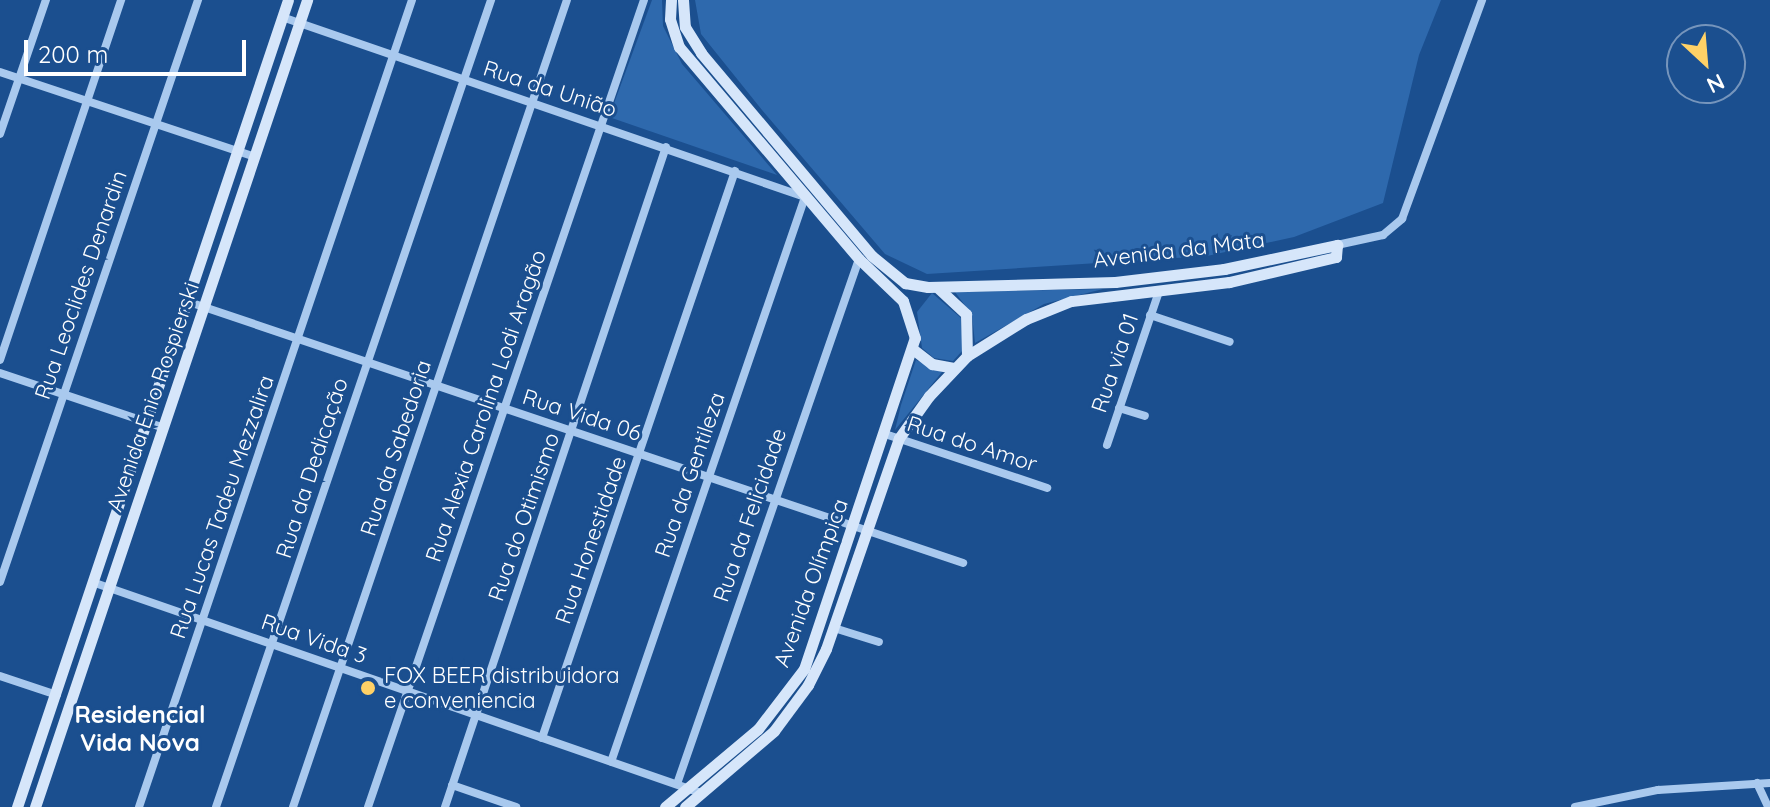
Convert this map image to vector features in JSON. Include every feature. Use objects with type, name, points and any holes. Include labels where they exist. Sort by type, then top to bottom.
[{"type":"street","points":[[0,134],[46,0]]},
{"type":"street","points":[[0,360],[121,0]]},
{"type":"street","name":"Rua Leoclides Denardin","points":[[0,582],[198,0]]},
{"type":"street","name":"Avenida Enio Rospierski","points":[[17,807],[149,424],[288,0]]},
{"type":"street","name":"Avenida Enio Rospierski","points":[[35,807],[307,0]]},
{"type":"street","name":"Rua Lucas Tadeu Mezzalira","points":[[139,807],[412,0]]},
{"type":"street","name":"Rua da Dedicação","points":[[216,807],[274,643],[366,360],[447,141],[491,0]]},
{"type":"street","name":"Rua da Sabedoria","points":[[293,807],[567,0]]},
{"type":"street","name":"Rua Alexia Carolina Lodi Aragão","points":[[368,807],[644,0]]},
{"type":"street","points":[[671,0],[670,19],[679,47],[804,199],[909,311],[914,350],[924,360],[954,368]]},
{"type":"street","name":"Avenida da Mata","points":[[683,0],[692,40],[803,176],[893,277],[933,287],[1152,278],[1337,245],[1336,257],[1229,282],[1071,301],[1026,319],[967,356],[910,422]]},
{"type":"street","points":[[1337,245],[1383,235],[1402,219],[1482,0]]},
{"type":"street","name":"Rua da União","points":[[282,17],[735,171],[804,199]]},
{"type":"street","points":[[0,72],[255,157]]},
{"type":"street","name":"Rua do Otimismo","points":[[445,807],[666,147]]},
{"type":"street","name":"Rua Honestidade","points":[[542,738],[735,171]]},
{"type":"street","name":"Rua da Gentileza","points":[[611,762],[804,199]]},
{"type":"street","name":"Rua da Felicidade","points":[[682,786],[773,500],[859,259]]},
{"type":"street","points":[[909,311],[933,287],[966,314],[967,356]]},
{"type":"street","name":"Rua via 01","points":[[1107,445],[1159,291]]},
{"type":"street","name":"Rua Vida 06","points":[[189,302],[963,563]]},
{"type":"street","points":[[1150,315],[1230,342]]},
{"type":"street","name":"Avenida Olímpica","points":[[685,807],[793,709],[834,628],[885,434],[914,350]]},
{"type":"street","points":[[0,373],[164,428]]},
{"type":"street","points":[[1119,408],[1145,416]]},
{"type":"street","name":"Avenida Olímpica","points":[[665,807],[682,786],[758,729],[793,688],[899,438],[910,422]]},
{"type":"street","name":"Rua do Amor","points":[[885,434],[1047,488]]},
{"type":"street","name":"Rua Vida 3","points":[[95,583],[701,793]]},
{"type":"street","points":[[834,628],[879,642]]},
{"type":"street","points":[[0,676],[57,695]]},
{"type":"street","points":[[1757,783],[1768,807]]},
{"type":"street","points":[[1575,807],[1658,790],[1770,783]]},
{"type":"street","points":[[452,785],[516,807]]},
{"type":"shaded area","points":[[652,0],[662,0],[663,26],[682,64],[777,175],[609,117]]},
{"type":"shaded area","points":[[695,0],[1441,0],[1419,55],[1383,203],[1294,237],[1207,256],[927,274],[885,254],[762,110],[701,34]]},
{"type":"shaded area","points":[[1103,289],[1044,304],[975,343],[972,315],[955,292]]},
{"type":"shaded area","points":[[932,293],[961,318],[963,350],[953,361],[934,358],[922,348],[917,312]]},
{"type":"shaded area","points":[[916,360],[942,372],[895,430],[901,405]]},
{"type":"place","name":"FOX BEER distribuidora e conveniencia","points":[[368,688]]},
{"type":"district","name":"Residencial Vida Nova","points":[[140,729]]}]
